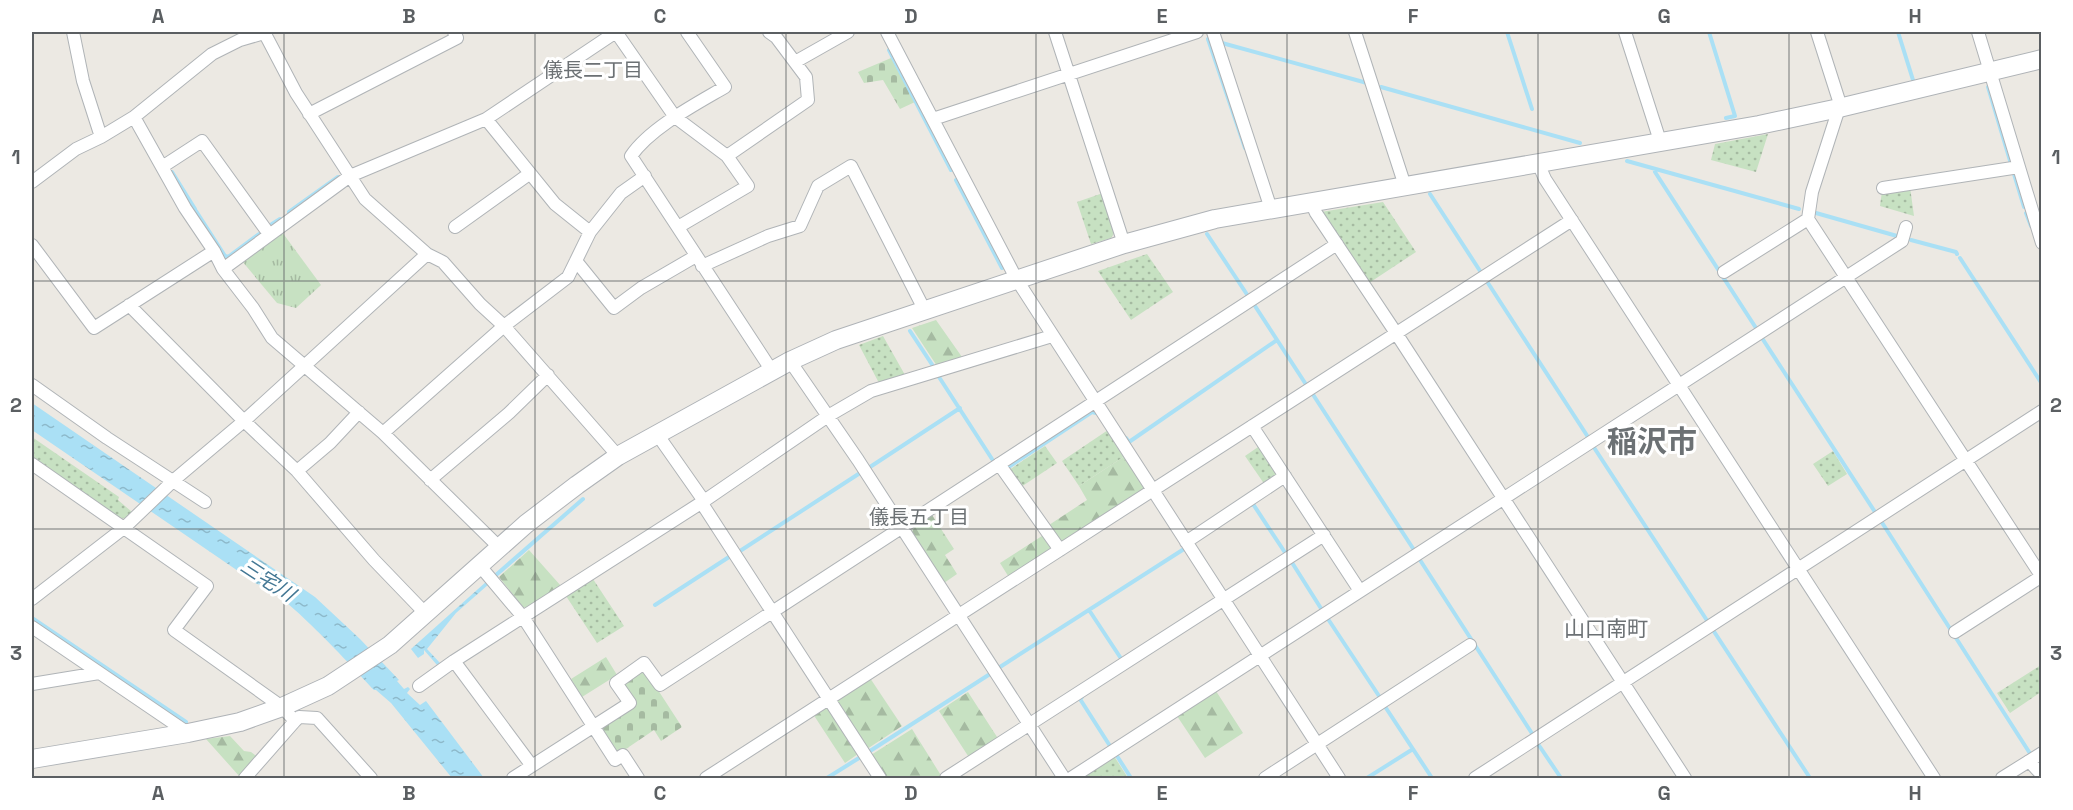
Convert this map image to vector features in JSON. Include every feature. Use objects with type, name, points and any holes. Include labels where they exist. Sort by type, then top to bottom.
[{"type":"street","points":[[73,32],[83,81],[101,137]]},
{"type":"street","points":[[32,182],[76,149],[134,117],[212,54],[240,40],[264,32],[296,93],[364,199],[427,254],[443,262],[480,304],[504,326],[618,456]]},
{"type":"street","points":[[309,114],[457,38],[453,32]]},
{"type":"street","points":[[223,269],[350,176],[486,119],[573,63],[616,32],[675,117],[727,156],[748,186],[678,228]]},
{"type":"street","points":[[687,32],[725,87],[675,117],[637,146],[631,156],[772,371]]},
{"type":"street","points":[[727,156],[808,100],[806,77],[776,37],[769,32]]},
{"type":"street","points":[[795,62],[848,32]]},
{"type":"street","points":[[887,32],[1017,280],[1339,778]]},
{"type":"street","points":[[1055,32],[1124,244]]},
{"type":"street","points":[[933,120],[1197,32]]},
{"type":"street","points":[[1213,32],[1271,209]]},
{"type":"street","points":[[1355,32],[1405,186]]},
{"type":"street","points":[[1625,32],[1660,141]]},
{"type":"street","points":[[1817,32],[1840,108],[1812,192],[1808,219],[2041,576],[1955,632]]},
{"type":"street","points":[[1978,32],[2019,167],[2036,206],[2042,243]]},
{"type":"street","points":[[32,759],[240,722],[308,696],[347,675],[384,650],[526,524],[618,456],[790,361],[836,340],[1124,244],[1215,219],[1759,124],[1840,108],[2042,59]]},
{"type":"street","points":[[134,117],[185,208],[214,251],[223,269],[254,308],[272,338],[383,433],[500,548]]},
{"type":"street","points":[[486,119],[555,204],[590,232]]},
{"type":"street","points":[[162,167],[202,141],[269,234]]},
{"type":"street","points":[[1538,163],[1572,220],[1934,778]]},
{"type":"street","points":[[576,261],[614,308],[642,288],[699,261],[800,226],[818,186],[851,166],[925,311]]},
{"type":"street","points":[[1883,188],[2019,167]]},
{"type":"street","points":[[455,227],[529,174]]},
{"type":"street","points":[[383,433],[504,326],[568,277],[590,232],[621,193],[645,176]]},
{"type":"street","points":[[1311,202],[1685,778]]},
{"type":"street","points":[[1724,272],[1808,219]]},
{"type":"street","points":[[706,778],[1572,220]]},
{"type":"street","points":[[1071,778],[1902,241],[1906,227]]},
{"type":"street","points":[[513,778],[630,703],[616,683],[644,663],[660,685],[1337,244]]},
{"type":"street","points":[[32,245],[94,328],[214,251]]},
{"type":"street","points":[[32,599],[129,523],[171,482],[244,422],[427,254]]},
{"type":"street","points":[[129,305],[244,422],[297,471],[374,560],[426,614]]},
{"type":"street","points":[[418,686],[703,501],[828,416],[871,391],[1052,336]]},
{"type":"street","points":[[790,361],[902,527],[1064,778]]},
{"type":"street","points":[[430,480],[509,413],[548,375]]},
{"type":"street","points":[[32,385],[171,482],[204,502]]},
{"type":"street","points":[[1475,778],[2042,411]]},
{"type":"street","points":[[297,471],[330,443],[359,412]]},
{"type":"street","points":[[1252,426],[1360,591]]},
{"type":"street","points":[[657,434],[703,501],[880,778]]},
{"type":"street","points":[[999,464],[1060,550]]},
{"type":"street","points":[[32,465],[129,523],[207,586],[174,630],[282,707],[295,721]]},
{"type":"street","points":[[1186,542],[1285,476]]},
{"type":"street","points":[[946,778],[1324,536]]},
{"type":"street","points":[[480,566],[524,617],[615,760],[623,755],[638,778]]},
{"type":"street","points":[[32,627],[188,733]]},
{"type":"street","points":[[1265,778],[1470,645]]},
{"type":"street","points":[[454,661],[532,766]]},
{"type":"street","points":[[32,684],[99,673]]},
{"type":"street","points":[[245,778],[299,717],[317,718],[371,778]]},
{"type":"street","points":[[2002,778],[2042,753]]},
{"type":"street","points":[[2029,761],[2042,775]]},
{"type":"green space","points":[[891,58],[915,102],[900,109],[883,80],[864,83],[858,72]]},
{"type":"green space","points":[[1768,134],[1756,172],[1711,160],[1715,144]]},
{"type":"green space","points":[[1910,187],[1914,216],[1880,206],[1882,191]]},
{"type":"green space","points":[[1103,193],[1115,232],[1111,238],[1091,244],[1077,202]]},
{"type":"green space","points":[[1383,202],[1416,252],[1369,283],[1321,212]]},
{"type":"green space","points":[[282,232],[321,285],[296,308],[277,303],[242,261]]},
{"type":"green space","points":[[1147,254],[1173,292],[1131,320],[1098,271]]},
{"type":"green space","points":[[936,320],[962,357],[937,366],[912,328]]},
{"type":"green space","points":[[883,336],[905,375],[879,383],[859,345]]},
{"type":"green space","points":[[1108,430],[1125,456],[1079,486],[1062,461]]},
{"type":"green space","points":[[32,437],[119,497],[118,500],[132,512],[125,518],[119,519],[32,459]]},
{"type":"green space","points":[[1261,445],[1279,472],[1278,476],[1265,485],[1245,456]]},
{"type":"green space","points":[[1045,446],[1057,463],[1021,487],[1009,470]]},
{"type":"green space","points":[[1833,451],[1847,474],[1828,486],[1813,464]]},
{"type":"green space","points":[[1125,456],[1146,487],[1144,493],[1061,544],[1049,525],[1087,500],[1079,486]]},
{"type":"green space","points":[[932,515],[954,549],[945,555],[957,574],[944,583],[912,533],[913,527]]},
{"type":"green space","points":[[1045,534],[1054,547],[1010,579],[1000,563]]},
{"type":"green space","points":[[529,550],[561,586],[527,608],[523,607],[499,577]]},
{"type":"green space","points":[[593,579],[624,626],[597,643],[566,596]]},
{"type":"green space","points":[[606,657],[617,675],[582,697],[571,679]]},
{"type":"green space","points":[[2041,665],[2041,692],[2010,713],[1997,693]]},
{"type":"green space","points":[[641,670],[645,670],[682,727],[661,741],[654,730],[620,753],[608,742],[603,727],[636,705],[624,687],[625,682]]},
{"type":"green space","points":[[870,678],[902,726],[867,749],[837,703],[838,699]]},
{"type":"green space","points":[[1216,691],[1243,733],[1205,758],[1177,716]]},
{"type":"green space","points":[[968,692],[999,740],[970,759],[939,711]]},
{"type":"green space","points":[[823,708],[828,709],[858,754],[845,763],[813,714]]},
{"type":"green space","points":[[912,729],[942,777],[886,778],[871,755]]},
{"type":"green space","points":[[230,736],[244,751],[251,752],[259,758],[240,777],[206,739]]},
{"type":"green space","points":[[1114,756],[1128,778],[1080,778]]},
{"type":"water","name":"三宅川","points":[[32,403],[315,597],[360,639],[399,680],[397,681],[404,689],[408,687],[410,689],[407,693],[420,705],[426,701],[484,778],[452,778],[391,703],[374,690],[317,631],[282,599],[32,430]]},
{"type":"water","points":[[487,581],[489,584],[456,613],[427,649],[440,663],[437,665],[424,650],[424,654],[418,658],[411,649]]},
{"type":"waterway","points":[[1507,32],[1532,109]]},
{"type":"waterway","points":[[1709,32],[1735,116],[1726,118]]},
{"type":"waterway","points":[[1898,32],[1913,80]]},
{"type":"waterway","points":[[1208,39],[1245,148]]},
{"type":"waterway","points":[[1222,43],[1367,83]]},
{"type":"waterway","points":[[889,50],[951,170]]},
{"type":"waterway","points":[[1381,87],[1580,143]]},
{"type":"waterway","points":[[1988,87],[2011,164]]},
{"type":"waterway","points":[[1627,161],[1799,209]]},
{"type":"waterway","points":[[172,172],[195,209]]},
{"type":"waterway","points":[[1655,172],[1756,328]]},
{"type":"waterway","points":[[2014,174],[2024,207]]},
{"type":"waterway","points":[[289,212],[338,177]]},
{"type":"waterway","points":[[956,180],[1002,268]]},
{"type":"waterway","points":[[1430,194],[1482,274]]},
{"type":"waterway","points":[[196,211],[225,256],[228,257],[259,234]]},
{"type":"waterway","points":[[1816,213],[1897,236]]},
{"type":"waterway","points":[[2026,213],[2031,226]]},
{"type":"waterway","points":[[272,224],[280,219]]},
{"type":"waterway","points":[[1207,234],[1248,296]]},
{"type":"waterway","points":[[1911,240],[1957,254]]},
{"type":"waterway","points":[[1960,258],[2042,384]]},
{"type":"waterway","points":[[1486,280],[1588,437]]},
{"type":"waterway","points":[[1255,306],[1307,386]]},
{"type":"waterway","points":[[910,331],[933,366]]},
{"type":"waterway","points":[[1762,338],[1875,512]]},
{"type":"waterway","points":[[1126,438],[1129,442],[1277,340]]},
{"type":"waterway","points":[[939,377],[992,459]]},
{"type":"waterway","points":[[1312,393],[1414,550]]},
{"type":"waterway","points":[[870,467],[960,408]]},
{"type":"waterway","points":[[1007,468],[1092,412],[1096,413]]},
{"type":"waterway","points":[[1593,446],[1708,622]]},
{"type":"waterway","points":[[740,551],[860,473]]},
{"type":"waterway","points":[[496,575],[583,499]]},
{"type":"waterway","points":[[1251,505],[1253,504],[1286,554]]},
{"type":"waterway","points":[[1881,521],[2031,755]]},
{"type":"waterway","points":[[1000,667],[1184,549]]},
{"type":"waterway","points":[[655,605],[729,557]]},
{"type":"waterway","points":[[1420,560],[1533,735]]},
{"type":"waterway","points":[[1291,561],[1322,610]]},
{"type":"waterway","points":[[1089,610],[1122,660]]},
{"type":"waterway","points":[[32,618],[186,722]]},
{"type":"waterway","points":[[1328,619],[1381,699]]},
{"type":"waterway","points":[[1713,630],[1810,778]]},
{"type":"waterway","points":[[870,751],[990,674]]},
{"type":"waterway","points":[[1082,697],[1080,699],[1110,746]]},
{"type":"waterway","points":[[1384,705],[1432,778]]},
{"type":"waterway","points":[[1538,744],[1561,778]]},
{"type":"waterway","points":[[1367,778],[1413,749]]},
{"type":"waterway","points":[[1117,756],[1131,778]]},
{"type":"waterway","points":[[827,778],[859,758]]},
{"type":"district","name":"儀長二丁目","points":[[593,70]]},
{"type":"district","name":"稲沢市","points":[[1652,441]]},
{"type":"district","name":"儀長五丁目","points":[[919,517]]},
{"type":"district","name":"山口南町","points":[[1606,628]]}]
